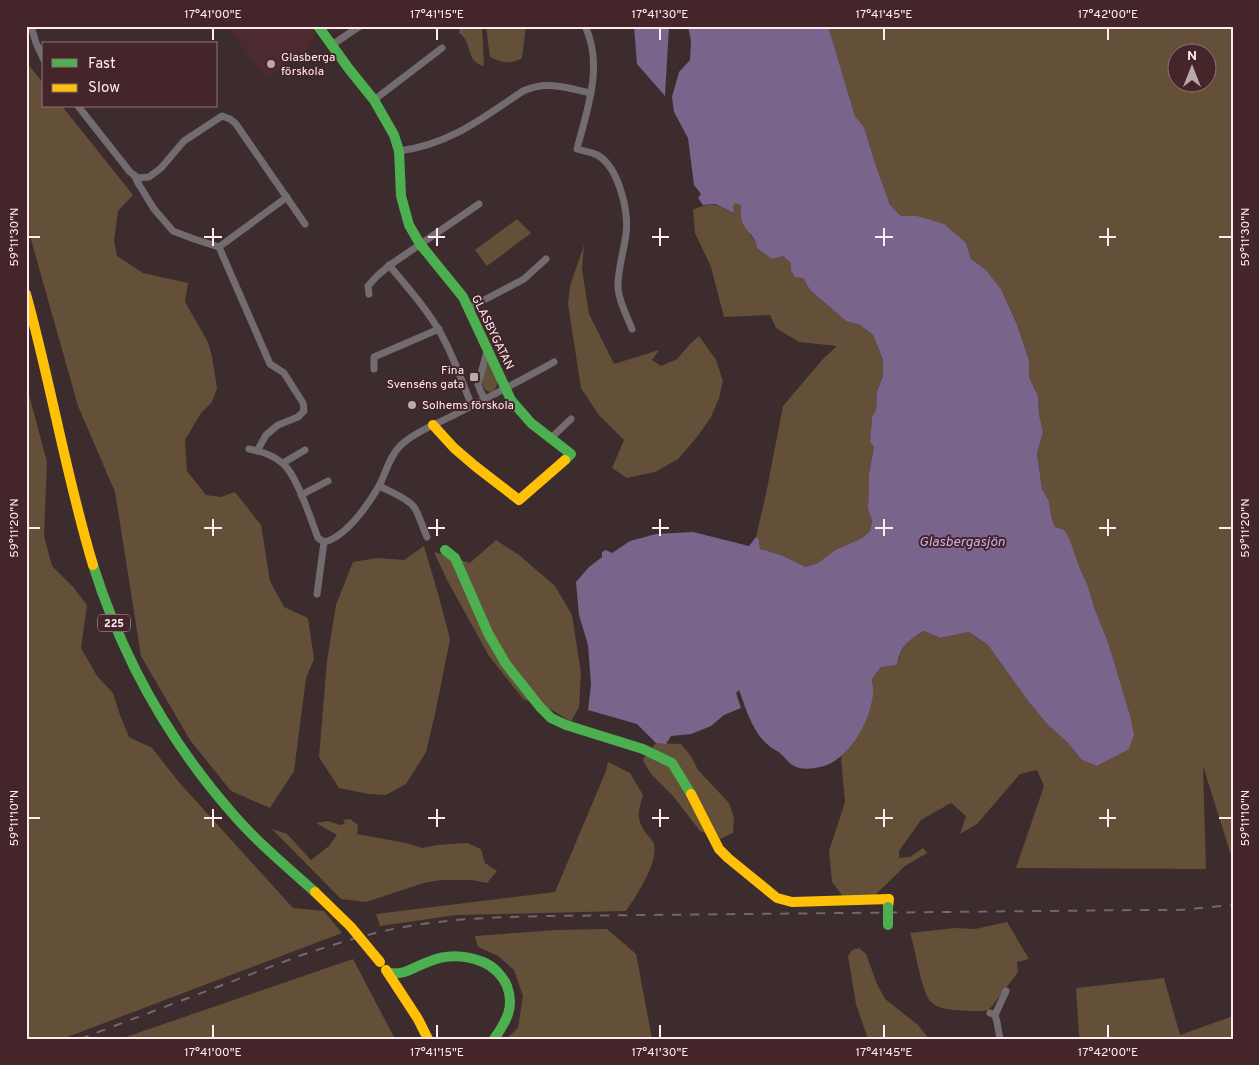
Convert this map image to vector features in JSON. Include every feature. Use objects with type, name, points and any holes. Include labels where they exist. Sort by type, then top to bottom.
[{"type":"street","points":[[31,26],[42,56]]},
{"type":"street","name":"GLASBYGATAN","points":[[318,26],[374,100],[394,135],[400,151],[401,196],[409,225],[420,244],[458,291],[469,308],[511,400],[522,415],[536,428],[571,454],[519,500],[454,448],[433,425]]},
{"type":"street","points":[[332,45],[360,26]]},
{"type":"street","points":[[585,26],[593,52],[593,74],[591,93],[577,149],[594,154],[604,160],[610,168],[622,195],[626,209],[627,227],[618,287],[632,329]]},
{"type":"street","points":[[374,100],[442,48]]},
{"type":"street","points":[[400,151],[429,146],[446,139],[475,123],[529,88],[545,85],[591,93]]},
{"type":"street","points":[[80,108],[130,172],[138,178],[149,177],[161,168],[184,141],[222,116],[230,118],[305,224]]},
{"type":"street","points":[[134,174],[154,209],[173,231],[219,247],[270,364],[284,373],[303,403],[304,411],[298,416],[278,425],[266,435],[257,450]]},
{"type":"street","points":[[219,247],[287,197]]},
{"type":"street","points":[[369,294],[368,286],[370,283],[389,266],[479,204]]},
{"type":"street","points":[[469,308],[524,279],[546,259]]},
{"type":"street","points":[[389,266],[426,310],[439,329],[449,348],[472,406]]},
{"type":"street","name":"225","points":[[26,294],[98,582],[136,670],[159,713],[217,795],[255,837],[351,928],[380,962],[402,993],[428,1039]]},
{"type":"street","points":[[374,369],[374,357],[439,329]]},
{"type":"street","points":[[485,400],[478,384],[488,348]]},
{"type":"street","points":[[324,542],[333,539],[345,530],[366,506],[379,486],[391,459],[401,445],[416,434],[485,400],[554,362]]},
{"type":"street","points":[[550,439],[571,420]]},
{"type":"street","points":[[249,449],[257,450],[283,463],[302,495],[318,538],[324,542]]},
{"type":"street","points":[[283,463],[305,450]]},
{"type":"street","points":[[302,495],[328,481]]},
{"type":"street","points":[[379,486],[407,501],[414,507],[427,538]]},
{"type":"street","points":[[317,594],[324,542]]},
{"type":"street","points":[[444,550],[455,558],[488,633],[506,664],[533,699],[551,718],[566,725],[643,749],[672,763],[695,801],[719,848],[728,858],[777,898],[792,902],[846,902],[888,899],[888,928]]},
{"type":"street","points":[[388,973],[400,974],[409,972],[426,962],[453,956],[477,959],[490,964],[502,976],[508,988],[510,1002],[510,1011],[504,1026],[494,1039]]},
{"type":"street","points":[[402,993],[403,985],[409,972]]},
{"type":"street","points":[[1000,1039],[997,1022],[992,1014],[1006,991]]},
{"type":"shaded area","name":"Glasberga förskola","points":[[227,26],[312,26],[316,32],[309,49],[266,78]]},
{"type":"shaded area","points":[[460,26],[482,26],[484,66],[478,64],[471,56],[466,41],[459,33]]},
{"type":"shaded area","points":[[486,26],[526,26],[522,58],[513,62],[506,62],[490,57]]},
{"type":"shaded area","points":[[828,26],[1233,26],[1233,856],[1231,855],[1203,766],[1206,869],[1016,868],[1044,786],[1037,770],[1020,774],[977,824],[960,834],[966,816],[951,803],[921,820],[899,851],[899,858],[910,857],[923,848],[927,853],[905,866],[873,897],[845,899],[832,882],[829,851],[845,802],[841,757],[854,742],[873,693],[872,679],[881,667],[899,659],[902,650],[908,642],[924,631],[940,638],[969,632],[988,645],[1028,701],[1047,724],[1067,742],[1082,760],[1097,766],[1128,749],[1130,715],[1108,642],[1088,586],[1055,527],[1049,501],[1042,489],[1037,453],[1043,432],[1038,396],[1029,377],[1029,360],[1017,323],[1001,289],[986,270],[971,259],[966,243],[917,216],[901,216],[890,205],[864,127],[855,116]]},
{"type":"shaded area","points":[[26,62],[42,82],[42,108],[64,108],[133,195],[118,211],[114,241],[117,256],[143,273],[188,283],[185,302],[208,342],[217,388],[212,402],[201,413],[185,440],[187,471],[206,495],[221,497],[235,492],[261,525],[270,581],[284,607],[308,618],[314,659],[306,678],[294,771],[270,808],[231,791],[190,740],[141,656],[115,492],[78,406],[26,222]]},
{"type":"shaded area","points":[[735,203],[742,205],[740,213],[751,236],[757,242],[783,256],[791,263],[810,290],[846,321],[860,325],[873,335],[883,360],[883,376],[877,391],[876,410],[872,418],[870,442],[874,447],[869,474],[868,509],[872,521],[870,531],[862,538],[835,550],[818,563],[804,567],[781,555],[760,549],[759,539],[756,537],[783,406],[822,360],[837,346],[799,342],[776,328],[770,315],[724,317],[711,267],[695,233],[693,210],[714,205],[733,213]]},
{"type":"shaded area","points":[[517,219],[531,233],[487,266],[475,250]]},
{"type":"shaded area","points":[[584,245],[582,269],[589,314],[614,364],[659,350],[652,360],[661,366],[677,359],[699,336],[716,360],[723,381],[719,398],[711,417],[697,437],[678,459],[655,472],[627,478],[612,468],[624,440],[598,414],[581,388],[568,304],[570,286]]},
{"type":"shaded area","points":[[488,363],[490,363],[496,375],[497,382],[497,386],[491,392],[484,388],[482,380]]},
{"type":"shaded area","points":[[26,384],[47,462],[44,536],[52,566],[74,588],[87,605],[81,648],[97,676],[113,693],[129,737],[152,748],[178,781],[293,908],[324,911],[342,933],[62,1039],[26,1039]]},
{"type":"shaded area","points":[[496,540],[519,555],[555,586],[572,615],[581,673],[579,707],[571,722],[552,710],[523,699],[489,656],[447,580],[434,552],[470,563]]},
{"type":"shaded area","points":[[424,546],[450,639],[426,752],[406,784],[386,795],[369,794],[339,788],[319,757],[327,661],[336,605],[353,562],[377,558],[404,560]]},
{"type":"shaded area","points":[[656,743],[681,744],[691,756],[698,770],[729,803],[734,818],[733,833],[720,839],[700,831],[673,796],[651,774],[643,761]]},
{"type":"shaded area","points":[[608,762],[630,773],[643,795],[639,810],[640,822],[654,844],[653,861],[650,870],[626,911],[456,915],[380,926],[376,914],[555,892],[606,771]]},
{"type":"shaded area","points":[[350,819],[358,825],[357,834],[406,843],[422,848],[467,843],[481,849],[485,863],[497,871],[487,883],[472,880],[441,880],[424,883],[366,902],[341,899],[272,829],[287,834],[311,860],[329,846],[337,835],[316,823],[328,821],[340,825],[345,824],[343,820]]},
{"type":"shaded area","points":[[1007,922],[1029,959],[1017,962],[1018,972],[989,1010],[951,1010],[932,1003],[925,991],[910,933],[955,928],[975,929]]},
{"type":"shaded area","points":[[607,929],[636,954],[652,1039],[506,1039],[518,1028],[523,996],[514,970],[498,956],[478,947],[475,936],[556,930]]},
{"type":"shaded area","points":[[859,948],[866,954],[877,984],[885,999],[918,1025],[929,1039],[868,1039],[856,1004],[848,956],[852,950]]},
{"type":"shaded area","points":[[353,959],[395,1039],[120,1039]]},
{"type":"shaded area","points":[[1164,978],[1180,1035],[1233,1016],[1233,1039],[1080,1039],[1076,988]]},
{"type":"water","points":[[634,26],[669,26],[665,96],[637,64]]},
{"type":"water","name":"Glasbergasjön","points":[[688,26],[828,26],[855,116],[864,127],[890,205],[901,216],[917,216],[944,224],[966,243],[971,259],[986,270],[1001,289],[1017,324],[1029,360],[1029,377],[1038,396],[1043,432],[1037,453],[1042,489],[1049,501],[1055,527],[1064,530],[1069,538],[1108,642],[1130,715],[1134,735],[1129,749],[1097,766],[1082,760],[1067,742],[1047,724],[1028,701],[988,645],[969,632],[940,638],[924,631],[910,641],[902,650],[896,665],[881,667],[872,679],[873,692],[868,716],[863,728],[849,749],[830,763],[817,768],[803,769],[794,766],[762,739],[753,726],[739,690],[736,693],[741,708],[724,715],[711,726],[691,734],[671,736],[666,744],[656,743],[637,724],[588,710],[591,685],[588,645],[579,615],[576,582],[589,567],[602,557],[602,552],[606,550],[612,553],[630,541],[656,534],[693,532],[749,546],[756,537],[759,539],[760,549],[781,555],[805,567],[818,563],[835,550],[862,538],[870,531],[872,521],[868,509],[869,474],[874,447],[870,442],[872,417],[876,410],[877,391],[883,376],[883,360],[873,335],[860,325],[846,321],[810,290],[803,278],[795,277],[791,270],[791,263],[783,256],[772,259],[757,248],[754,238],[744,226],[740,214],[741,205],[735,203],[733,207],[734,213],[715,204],[703,205],[698,198],[701,194],[694,185],[688,138],[674,112],[672,97],[679,72],[690,60],[691,41]]},
{"type":"railway","points":[[80,1039],[326,947],[382,932],[444,921],[548,916],[1179,910],[1233,905]]},
{"type":"traffic: fast","points":[[318,26],[374,100],[394,135],[399,151],[401,196],[409,225],[420,244],[463,297],[511,400],[531,423],[571,454],[565,460]]},
{"type":"traffic: fast","points":[[445,550],[455,558],[488,633],[506,664],[551,718],[566,725],[643,749],[672,763],[691,794]]},
{"type":"traffic: fast","points":[[93,565],[118,632],[133,665],[168,727],[188,757],[242,824],[272,854],[315,892]]},
{"type":"traffic: fast","points":[[888,907],[888,925]]},
{"type":"traffic: fast","points":[[388,973],[405,972],[435,959],[456,956],[483,962],[490,966],[505,982],[510,1001],[508,1014],[494,1039]]},
{"type":"traffic: slow","points":[[26,294],[83,531],[93,565]]},
{"type":"traffic: slow","points":[[433,425],[454,448],[519,500],[565,460]]},
{"type":"traffic: slow","points":[[691,794],[719,849],[777,898],[792,902],[889,899],[888,907]]},
{"type":"traffic: slow","points":[[315,892],[351,927],[380,962]]},
{"type":"traffic: slow","points":[[386,970],[418,1019],[428,1039]]},
{"type":"place","name":"Glasberga förskola","points":[[271,64]]},
{"type":"place","name":"Fina Svenséns gata","points":[[474,377]]},
{"type":"place","name":"Solhems förskola","points":[[412,405]]}]
